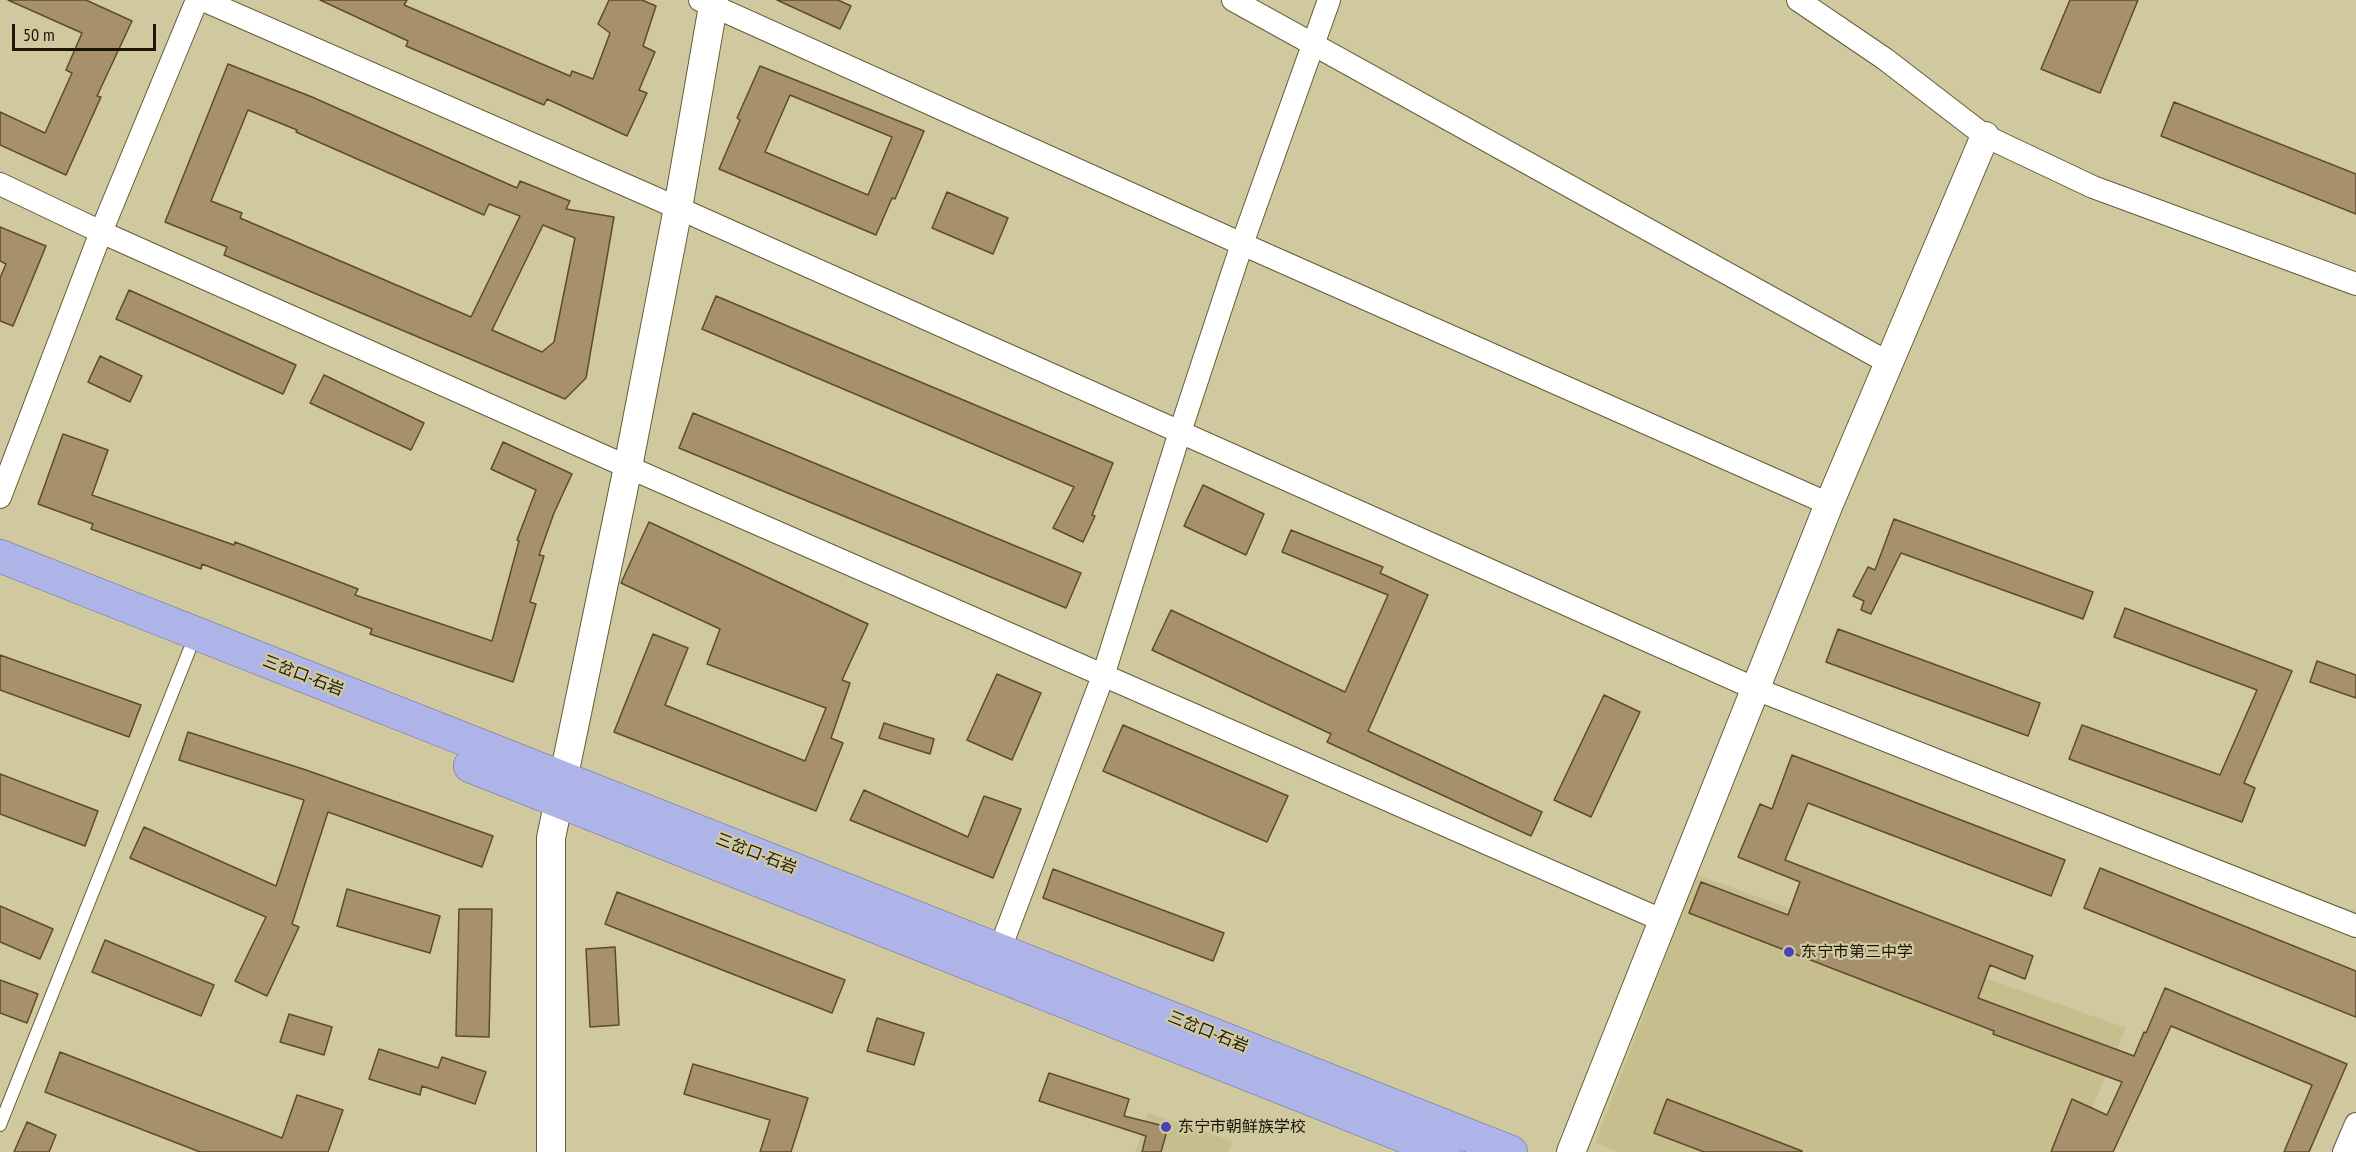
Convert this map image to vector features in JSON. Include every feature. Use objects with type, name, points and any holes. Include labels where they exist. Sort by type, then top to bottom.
[{"type":"highway","name":"三岔口-石岩","points":[[0,556],[560,790]]},
{"type":"highway","name":"三岔口-石岩","points":[[0,578],[560,790],[995,961],[1511,1152]]},
{"type":"highway","name":"三岔口-石岩","points":[[995,961],[1444,1152]]},
{"type":"street","points":[[0,497],[101,232],[197,0]]},
{"type":"street","points":[[203,0],[678,208],[1756,689],[2356,926]]},
{"type":"street","points":[[1233,0],[1889,363]]},
{"type":"street","points":[[995,961],[1103,676],[1242,244],[1329,0]]},
{"type":"street","points":[[1798,0],[1885,59],[1985,136],[2093,187],[2356,284]]},
{"type":"street","points":[[551,1152],[551,838],[628,467],[678,208],[709,2],[1242,244],[1829,504]]},
{"type":"street","points":[[1571,1152],[1829,504],[1985,136]]},
{"type":"street","points":[[0,184],[101,232],[628,467],[1664,921]]},
{"type":"street","points":[[2344,1152],[2356,1124]]},
{"type":"lane","points":[[0,1125],[189,651]]},
{"type":"shaded area","name":"东宁市第三中学","points":[[1697,875],[2126,1028],[2074,1152],[1619,1152],[1595,1143]]},
{"type":"shaded area","name":"东宁市朝鲜族学校","points":[[1148,1113],[1232,1141],[1228,1152],[1135,1152]]},
{"type":"building","points":[[8,0],[86,0],[132,21],[97,96],[101,97],[66,175],[0,145],[0,112],[45,133],[72,73],[66,70],[82,33]]},
{"type":"building","points":[[320,0],[407,0],[404,5],[570,76],[572,71],[593,79],[610,33],[598,24],[609,0],[642,0],[656,6],[643,46],[655,52],[639,90],[647,93],[627,136],[547,99],[544,105],[406,46],[408,41]]},
{"type":"building","points":[[777,0],[838,0],[851,6],[840,29]]},
{"type":"building","points":[[2070,0],[2138,0],[2100,93],[2041,69]]},
{"type":"building","points":[[228,64],[312,97],[517,188],[520,181],[570,201],[566,209],[614,217],[586,378],[565,399],[224,255],[227,247],[165,222]],"holes":[[[248,110],[484,215],[489,204],[520,216],[471,317],[240,218],[242,213],[211,201]],[[543,225],[575,238],[554,342],[542,352],[492,330]]]},
{"type":"building","points":[[760,66],[924,131],[895,199],[892,198],[876,235],[719,169],[740,120],[737,118]],"holes":[[[790,95],[892,137],[868,195],[765,152]]]},
{"type":"building","points":[[2174,102],[2356,174],[2356,214],[2161,136]]},
{"type":"building","points":[[947,192],[1008,218],[993,254],[932,228]]},
{"type":"building","points":[[0,227],[46,246],[13,326],[0,321],[0,278],[6,264],[0,261]]},
{"type":"building","points":[[129,290],[296,365],[283,394],[116,319]]},
{"type":"building","points":[[716,296],[1113,463],[1092,515],[1095,516],[1083,542],[1053,528],[1074,487],[702,329]]},
{"type":"building","points":[[100,356],[142,376],[130,402],[88,382]]},
{"type":"building","points":[[324,375],[424,423],[411,450],[310,403]]},
{"type":"building","points":[[693,413],[1081,573],[1066,608],[679,448]]},
{"type":"building","points":[[63,434],[108,450],[92,495],[234,545],[235,542],[358,589],[355,595],[492,641],[519,541],[517,540],[536,490],[491,469],[503,442],[572,474],[554,513],[539,555],[544,556],[530,602],[536,604],[513,682],[370,634],[372,629],[202,564],[201,569],[91,529],[93,524],[38,504]]},
{"type":"building","points":[[1203,485],[1264,514],[1246,555],[1184,526]]},
{"type":"building","points":[[1894,519],[2093,592],[2083,619],[1901,553],[1871,614],[1861,610],[1864,601],[1853,596],[1868,567],[1875,570]]},
{"type":"building","points":[[649,522],[868,624],[842,680],[850,683],[831,738],[843,743],[816,811],[614,732],[653,634],[688,648],[665,705],[805,761],[826,708],[707,664],[720,629],[621,583]]},
{"type":"building","points":[[1291,530],[1383,567],[1380,573],[1428,595],[1368,731],[1542,812],[1531,836],[1327,742],[1331,734],[1152,650],[1171,610],[1345,692],[1388,595],[1282,552]]},
{"type":"building","points":[[2125,608],[2292,671],[2244,783],[2255,788],[2242,822],[2069,759],[2082,725],[2220,775],[2257,690],[2114,637]]},
{"type":"building","points":[[1838,629],[2040,703],[2028,736],[1826,662]]},
{"type":"building","points":[[0,655],[141,705],[129,737],[0,690]]},
{"type":"building","points":[[2317,661],[2356,675],[2356,698],[2310,682]]},
{"type":"building","points":[[997,674],[1041,693],[1012,760],[967,740]]},
{"type":"building","points":[[1604,695],[1640,712],[1591,817],[1554,800]]},
{"type":"building","points":[[884,723],[934,739],[930,754],[879,738]]},
{"type":"building","points":[[1123,725],[1288,796],[1267,842],[1103,771]]},
{"type":"building","points":[[188,732],[306,770],[493,836],[482,867],[328,812],[292,924],[299,927],[267,996],[235,981],[266,917],[130,858],[144,827],[276,886],[304,800],[179,760]]},
{"type":"building","points":[[1792,755],[2065,860],[2051,896],[1808,803],[1785,860],[2033,956],[2025,979],[1990,965],[1978,998],[2134,1056],[2165,988],[2347,1064],[2309,1152],[2284,1152],[2312,1085],[2171,1026],[2113,1152],[2051,1152],[2072,1099],[2107,1115],[2122,1082],[1993,1034],[1994,1031],[1689,913],[1701,882],[1788,915],[1800,882],[1738,857],[1760,804],[1772,809]]},
{"type":"building","points":[[0,774],[98,811],[85,846],[0,814]]},
{"type":"building","points":[[864,790],[968,837],[984,796],[1021,809],[993,878],[850,820]]},
{"type":"building","points":[[2100,868],[2356,971],[2356,1017],[2084,908]]},
{"type":"building","points":[[1053,869],[1224,933],[1213,961],[1043,898]]},
{"type":"building","points":[[347,889],[440,916],[430,953],[337,926]]},
{"type":"building","points":[[617,892],[845,980],[832,1013],[605,924]]},
{"type":"building","points":[[0,906],[53,929],[40,959],[0,942]]},
{"type":"building","points":[[459,909],[492,909],[489,1037],[456,1036]]},
{"type":"building","points":[[105,940],[214,985],[201,1016],[92,972]]},
{"type":"building","points":[[615,947],[619,1025],[590,1027],[586,949]]},
{"type":"building","points":[[0,980],[38,994],[27,1023],[0,1013]]},
{"type":"building","points":[[289,1014],[332,1027],[324,1055],[280,1042]]},
{"type":"building","points":[[877,1018],[924,1033],[914,1065],[867,1051]]},
{"type":"building","points":[[379,1049],[438,1068],[442,1057],[486,1072],[475,1104],[422,1086],[420,1095],[369,1079]]},
{"type":"building","points":[[60,1052],[282,1138],[297,1095],[343,1110],[328,1152],[200,1152],[45,1092]]},
{"type":"building","points":[[693,1064],[808,1098],[791,1152],[760,1152],[770,1120],[684,1094]]},
{"type":"building","points":[[1049,1073],[1129,1099],[1124,1116],[1168,1127],[1161,1152],[1142,1152],[1146,1136],[1039,1101]]},
{"type":"building","points":[[1667,1099],[1802,1152],[1704,1152],[1654,1133]]},
{"type":"building","points":[[27,1122],[56,1135],[49,1152],[14,1152]]},
{"type":"place","name":"东宁市第三中学","points":[[1789,952]]},
{"type":"place","name":"东宁市朝鲜族学校","points":[[1166,1127]]}]
